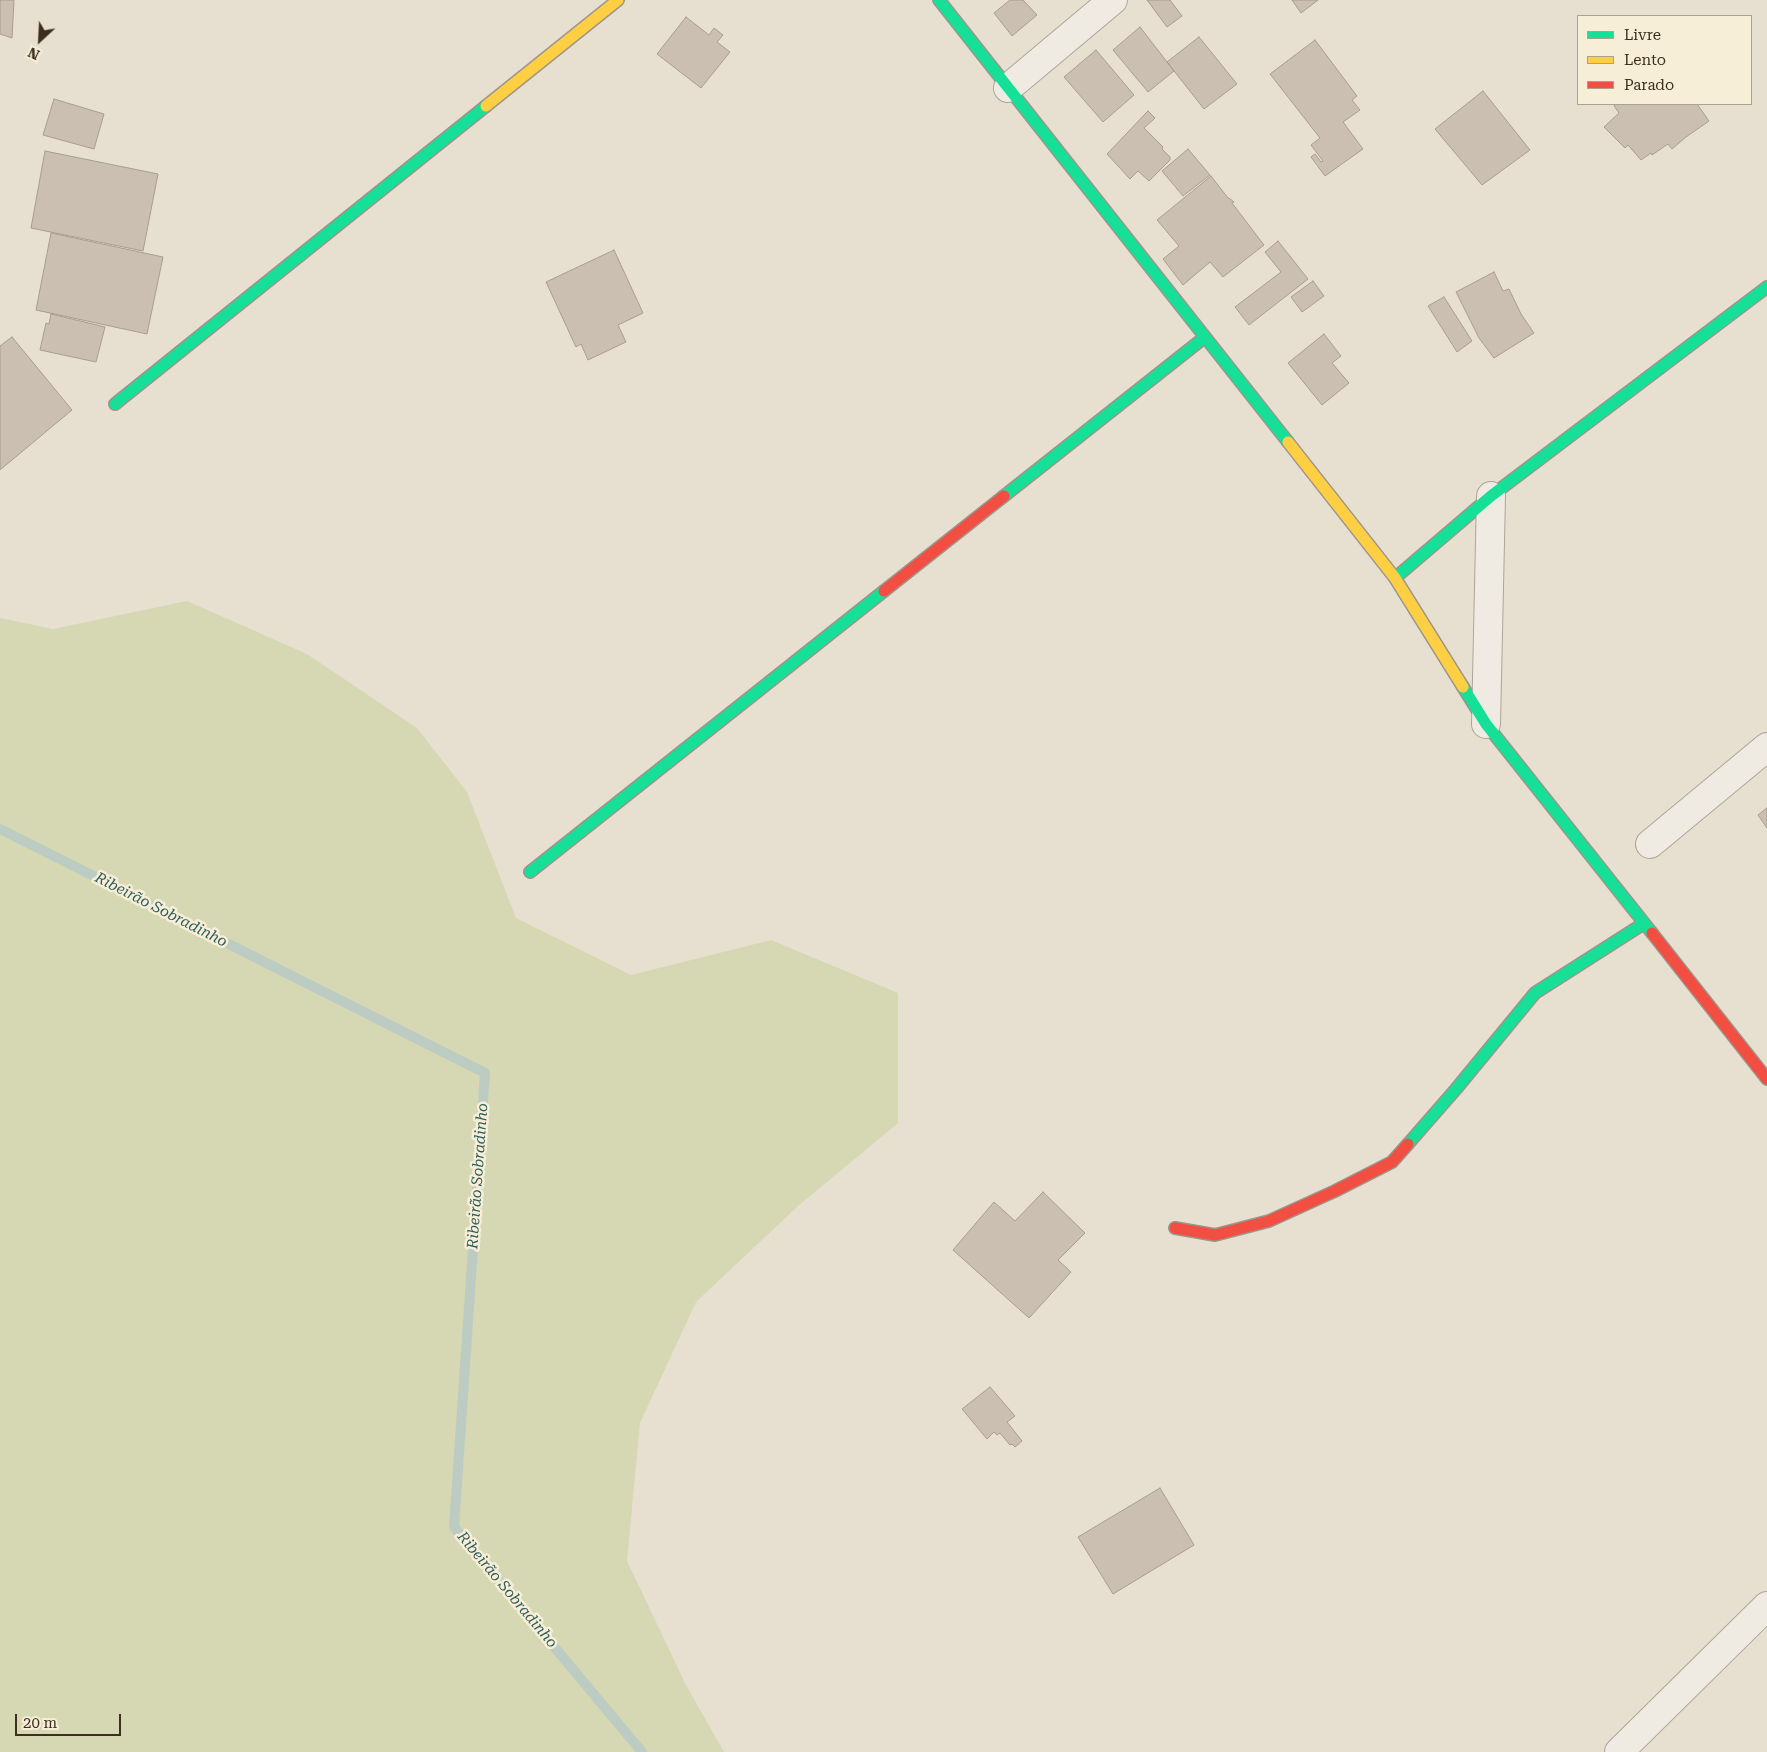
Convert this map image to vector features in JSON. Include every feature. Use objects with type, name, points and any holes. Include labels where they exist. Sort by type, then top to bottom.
[{"type":"street","points":[[114,404],[618,0]]},
{"type":"street","points":[[939,0],[1395,578],[1486,724],[1767,1079]]},
{"type":"street","points":[[1008,88],[1113,0]]},
{"type":"street","points":[[1395,578],[1491,496],[1767,287]]},
{"type":"street","points":[[530,872],[1205,337]]},
{"type":"street","points":[[1486,724],[1491,496]]},
{"type":"street","points":[[1650,844],[1767,747]]},
{"type":"street","points":[[1175,1228],[1215,1235],[1269,1221],[1335,1192],[1392,1162],[1456,1089],[1535,993],[1643,924]]},
{"type":"street","points":[[1619,1752],[1767,1606]]},
{"type":"green space","points":[[187,601],[307,654],[417,728],[467,792],[516,918],[631,975],[771,940],[898,993],[898,1123],[798,1206],[696,1302],[640,1423],[627,1561],[686,1685],[724,1752],[0,1752],[0,618],[53,629]]},
{"type":"building","points":[[0,0],[14,0],[12,38],[0,34]]},
{"type":"building","points":[[1010,0],[1023,0],[1037,15],[1012,36],[994,13]]},
{"type":"building","points":[[1147,0],[1170,0],[1182,16],[1167,27]]},
{"type":"building","points":[[1292,0],[1318,0],[1301,13]]},
{"type":"building","points":[[686,17],[709,35],[714,28],[723,35],[717,42],[730,52],[701,88],[657,54]]},
{"type":"building","points":[[1140,27],[1174,71],[1148,92],[1113,50]]},
{"type":"building","points":[[1199,37],[1237,84],[1204,109],[1167,62]]},
{"type":"building","points":[[1315,40],[1357,96],[1352,100],[1360,110],[1343,122],[1363,149],[1325,176],[1311,157],[1315,154],[1321,162],[1323,161],[1311,145],[1320,138],[1270,74]]},
{"type":"building","points":[[1096,50],[1134,95],[1103,122],[1064,77]]},
{"type":"building","points":[[1483,91],[1530,150],[1482,185],[1435,129]]},
{"type":"building","points":[[54,99],[104,114],[94,149],[43,135]]},
{"type":"building","points":[[1698,105],[1709,121],[1672,149],[1668,144],[1641,160],[1628,145],[1625,148],[1604,127],[1619,113],[1614,106]]},
{"type":"building","points":[[1148,111],[1155,118],[1144,128],[1163,147],[1162,149],[1170,157],[1170,160],[1149,181],[1138,171],[1130,179],[1107,154]]},
{"type":"building","points":[[1188,149],[1210,175],[1183,196],[1162,171]]},
{"type":"building","points":[[45,151],[158,174],[143,251],[31,228]]},
{"type":"building","points":[[1211,176],[1228,198],[1234,202],[1232,203],[1264,245],[1223,277],[1210,262],[1183,285],[1163,259],[1179,246],[1157,220]]},
{"type":"building","points":[[51,233],[163,257],[147,334],[36,310]]},
{"type":"building","points":[[1278,241],[1308,279],[1249,325],[1235,307],[1281,272],[1265,252]]},
{"type":"building","points":[[614,250],[643,313],[618,325],[626,342],[588,360],[581,344],[576,347],[546,282]]},
{"type":"building","points":[[1494,272],[1503,291],[1509,289],[1521,314],[1534,333],[1494,358],[1479,338],[1456,292]]},
{"type":"building","points":[[1313,281],[1324,296],[1302,312],[1291,297]]},
{"type":"building","points":[[1444,297],[1472,341],[1457,352],[1428,306]]},
{"type":"building","points":[[51,314],[105,327],[96,362],[40,350],[46,323],[49,324]]},
{"type":"building","points":[[1324,334],[1341,356],[1332,363],[1349,383],[1322,405],[1288,363]]},
{"type":"building","points":[[12,337],[72,410],[0,470],[0,346]]},
{"type":"building","points":[[1767,808],[1767,828],[1758,815]]},
{"type":"building","points":[[1043,1192],[1085,1233],[1058,1260],[1071,1272],[1029,1318],[953,1250],[994,1202],[1015,1221]]},
{"type":"building","points":[[990,1387],[1015,1416],[1007,1422],[1022,1441],[1015,1447],[1012,1444],[1010,1445],[1000,1433],[997,1435],[994,1432],[987,1439],[962,1409]]},
{"type":"building","points":[[1160,1488],[1194,1545],[1113,1594],[1078,1537]]},
{"type":"waterway","name":"Ribeirão Sobradinho","points":[[0,829],[485,1073],[454,1527],[642,1752]]},
{"type":"traffic: fast","points":[[939,0],[1288,442]]},
{"type":"traffic: fast","points":[[115,404],[486,106]]},
{"type":"traffic: fast","points":[[1395,578],[1491,496],[1767,287]]},
{"type":"traffic: fast","points":[[1004,496],[1205,337]]},
{"type":"traffic: fast","points":[[530,872],[884,591]]},
{"type":"traffic: fast","points":[[1463,687],[1486,724],[1652,933]]},
{"type":"traffic: fast","points":[[1408,1144],[1535,993],[1643,924]]},
{"type":"traffic: slow","points":[[486,106],[618,0]]},
{"type":"traffic: slow","points":[[1288,442],[1395,578],[1463,687]]},
{"type":"traffic: jam","points":[[884,591],[1004,496]]},
{"type":"traffic: jam","points":[[1652,933],[1767,1079]]},
{"type":"traffic: jam","points":[[1175,1228],[1215,1235],[1269,1221],[1392,1162],[1408,1144]]}]
